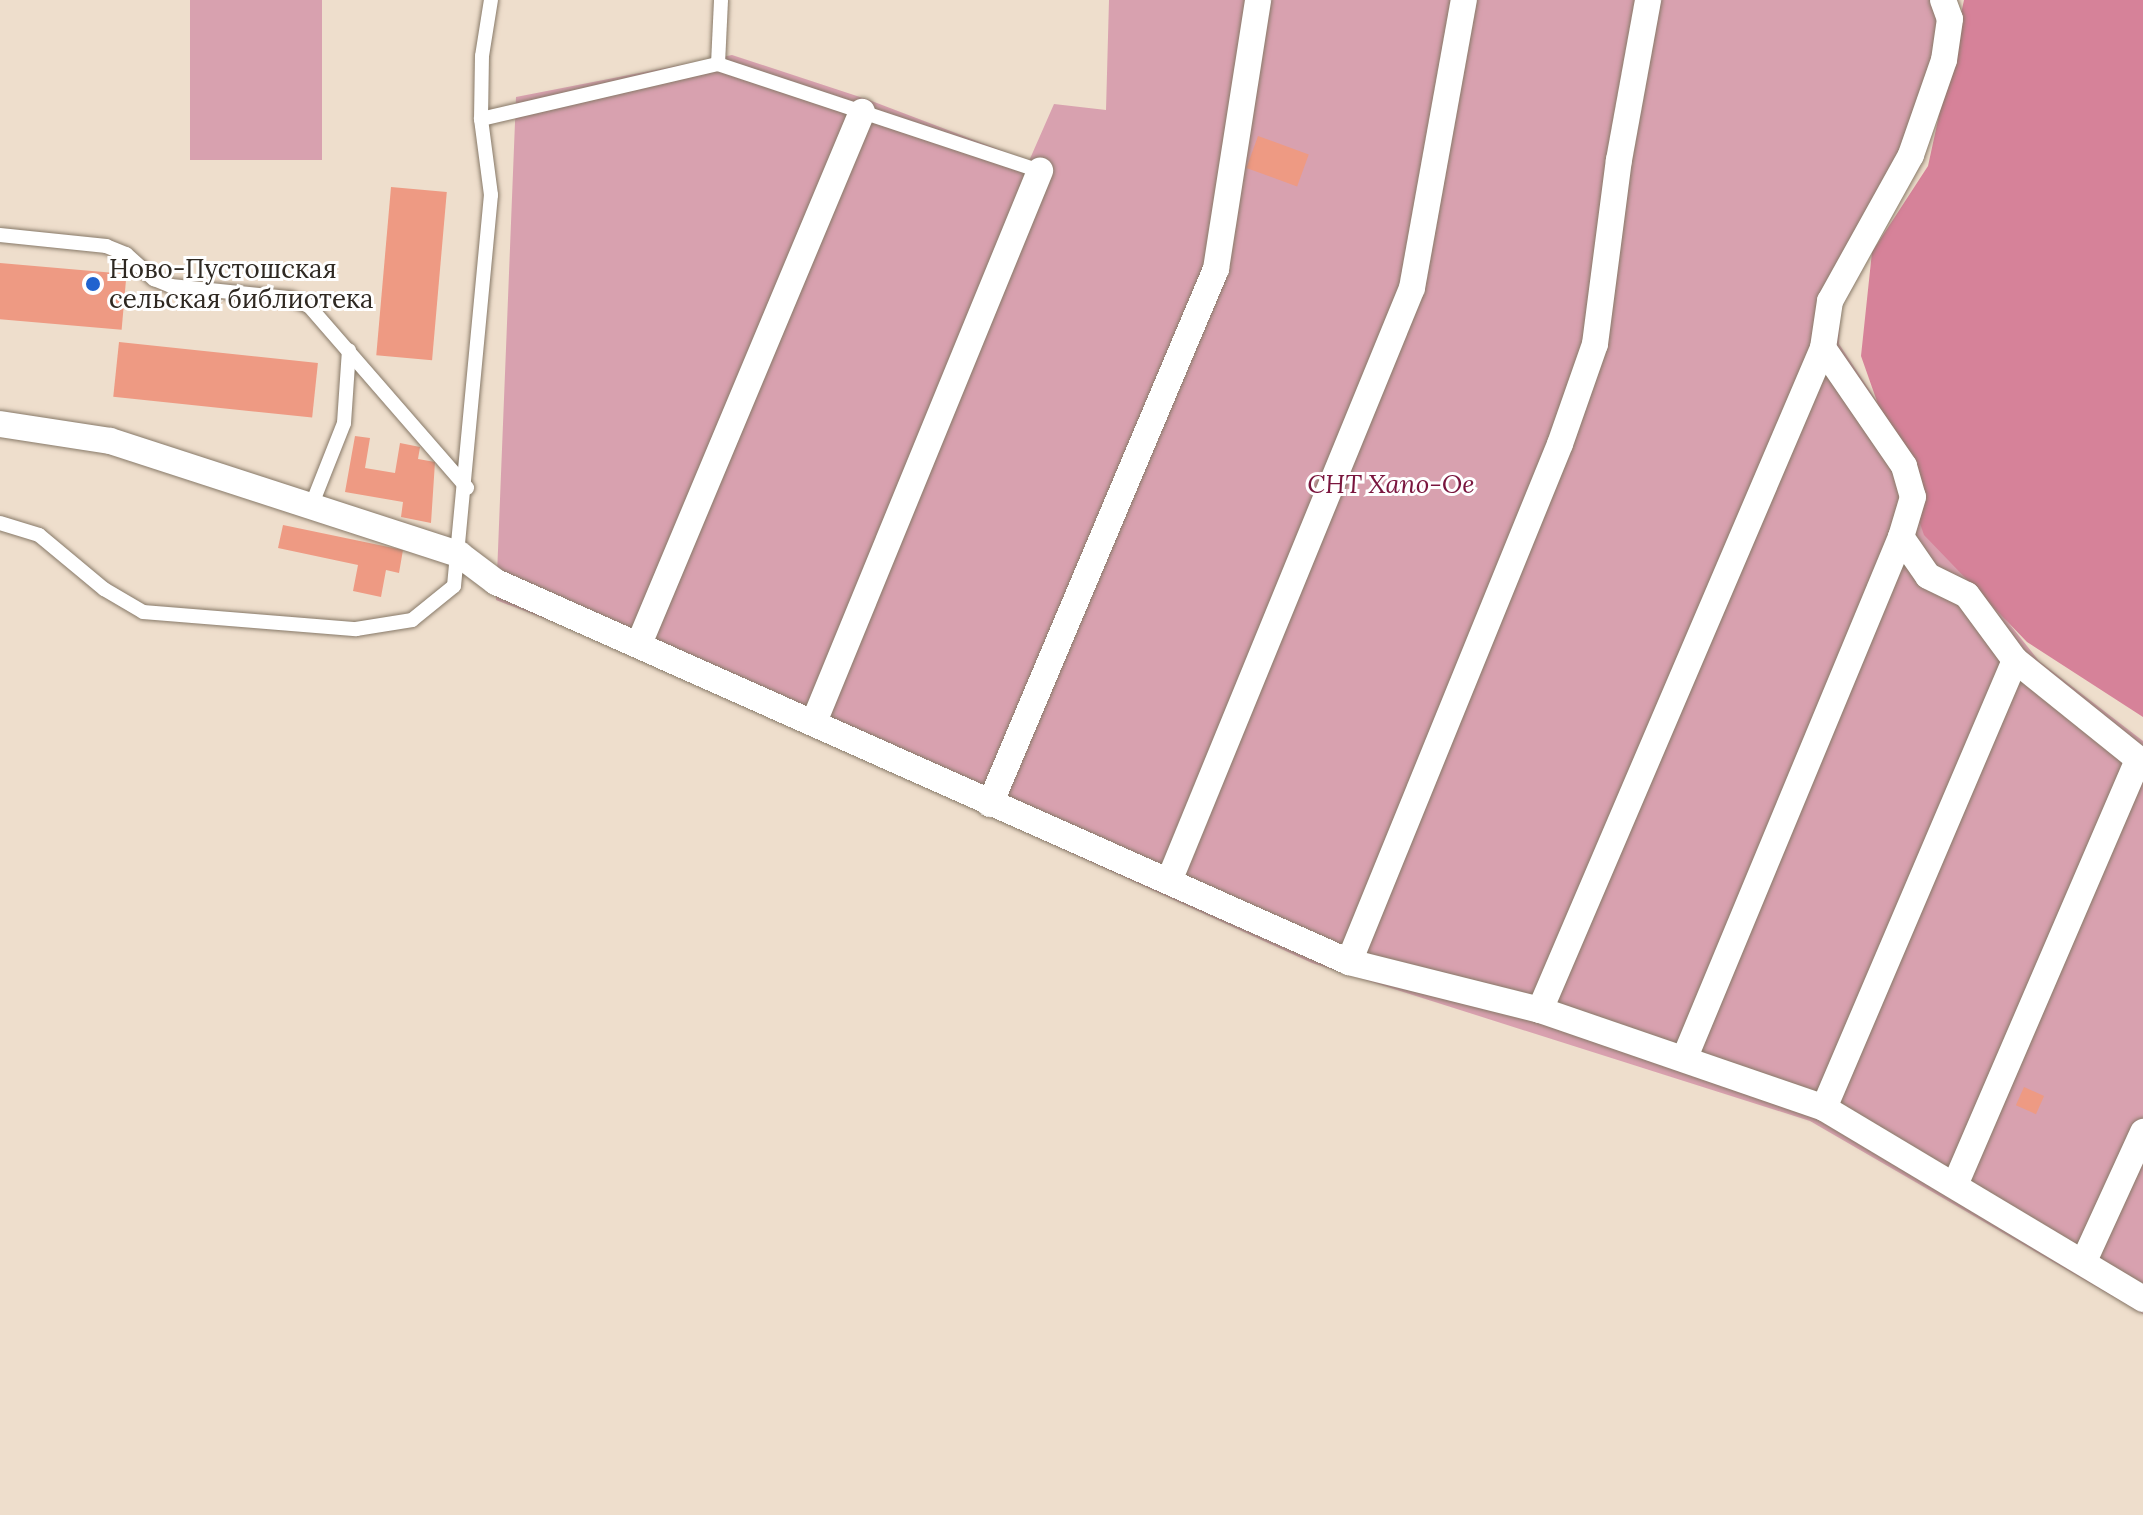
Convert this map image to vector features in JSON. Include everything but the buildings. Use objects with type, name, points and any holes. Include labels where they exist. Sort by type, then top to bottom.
[{"type":"street","points":[[990,804],[1216,269],[1258,0]]},
{"type":"street","points":[[1169,881],[1412,288],[1464,0]]},
{"type":"street","points":[[1349,962],[1560,444],[1595,344],[1619,160],[1648,0]]},
{"type":"street","points":[[1540,1010],[1823,348],[1830,301],[1911,155],[1944,60],[1950,19],[1943,0]]},
{"type":"street","points":[[639,644],[862,112]]},
{"type":"street","points":[[814,722],[1040,171]]},
{"type":"street","points":[[1685,1057],[1901,537],[1913,497],[1904,466],[1823,348]]},
{"type":"street","points":[[0,424],[110,441],[312,504],[460,555],[496,582],[1349,962],[1540,1010],[1685,1057],[1824,1108],[2143,1299]]},
{"type":"street","points":[[1901,537],[1928,576],[1967,595],[2015,660],[2141,761],[1955,1185]]},
{"type":"street","points":[[1824,1108],[2015,660]]},
{"type":"street","points":[[2084,1261],[2143,1132]]},
{"type":"lane","points":[[0,523],[39,535],[104,589],[143,612],[356,629],[412,620],[454,586],[467,488],[491,195],[481,119],[482,56],[491,0]]},
{"type":"lane","points":[[718,64],[721,0]]},
{"type":"lane","points":[[481,119],[718,64],[1040,171]]},
{"type":"lane","points":[[0,235],[106,246],[126,254],[154,279],[171,286],[290,298],[309,306],[467,488]]},
{"type":"lane","points":[[312,504],[344,423],[349,350]]},
{"type":"green space","points":[[190,0],[322,0],[322,160],[190,160]]},
{"type":"green space","name":"СНТ Хапо-Ое","points":[[1109,0],[1931,0],[1959,24],[1841,300],[1839,344],[1913,456],[1975,581],[2039,661],[2143,741],[2143,1314],[1810,1121],[1312,963],[634,653],[496,600],[516,97],[732,55],[869,100],[1029,161],[1054,104],[1106,110]]},
{"type":"shaded area","points":[[1964,0],[2143,0],[2143,717],[2027,642],[1924,535],[1861,356],[1872,252],[1928,166]]},
{"type":"place","name":"Ново-Пустошская сельская библиотека","points":[[93,284]]}]
